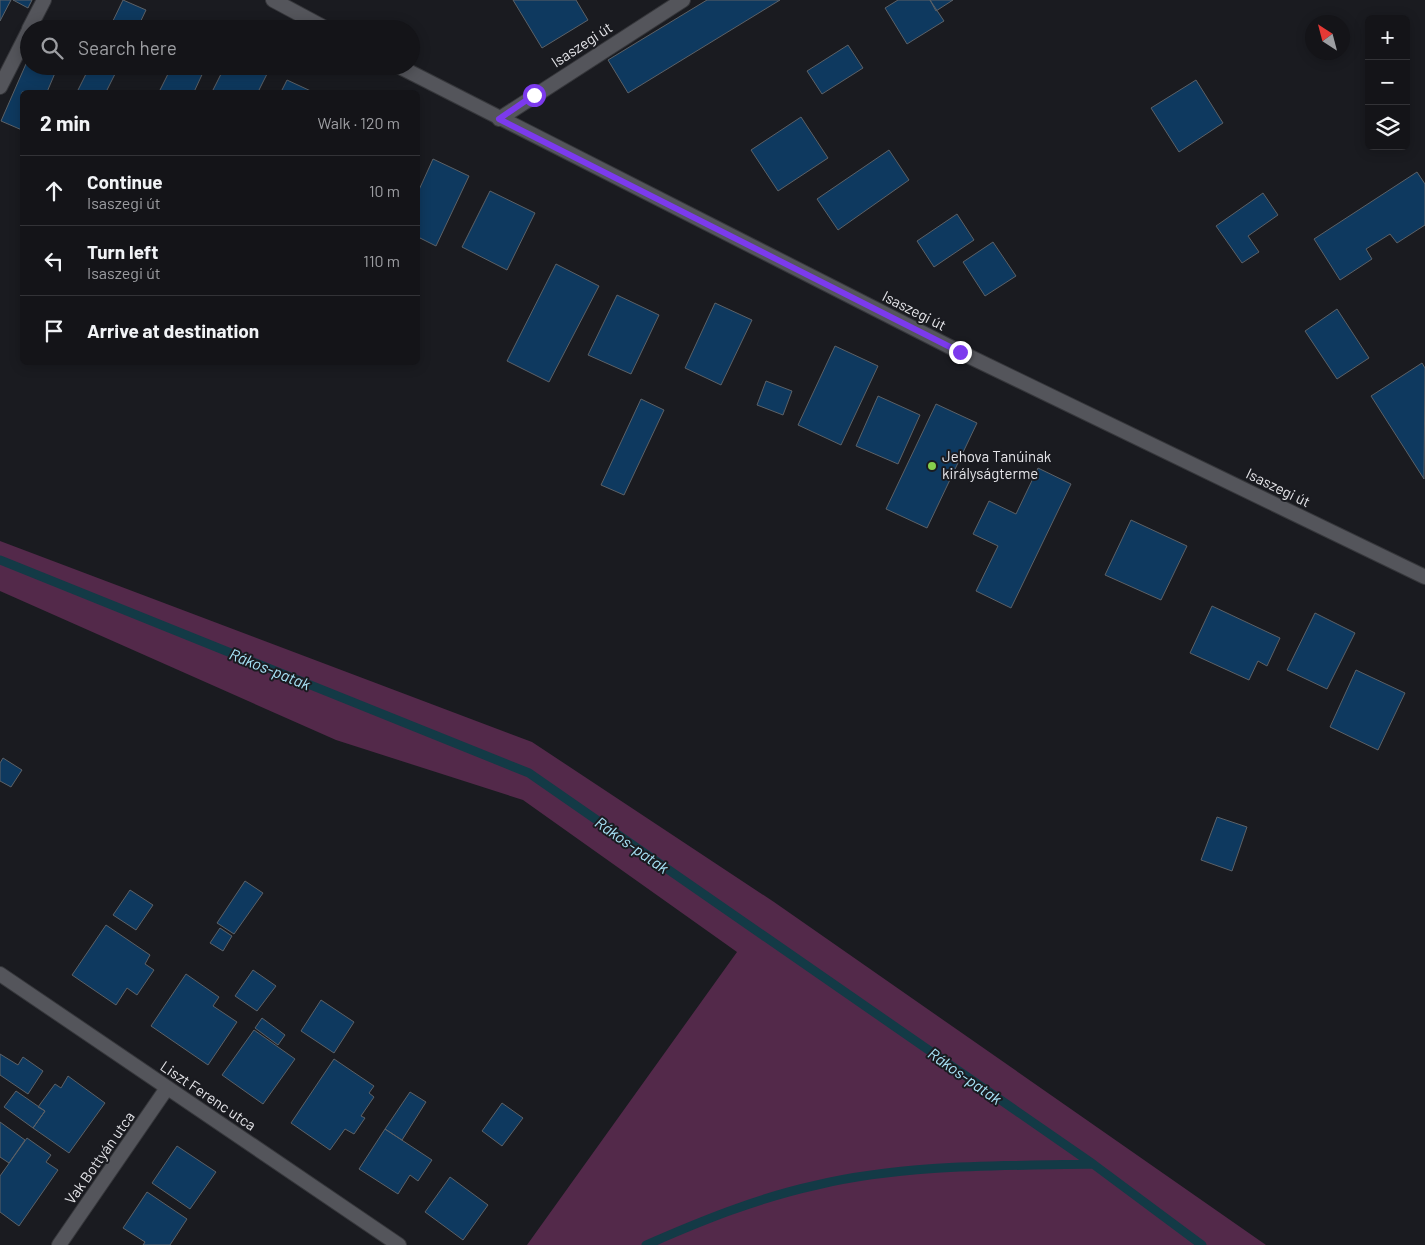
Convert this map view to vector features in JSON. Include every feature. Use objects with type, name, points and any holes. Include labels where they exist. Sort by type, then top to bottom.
[{"type":"main road","points":[[34,20],[44,0]]},
{"type":"main road","points":[[273,0],[310,20]]},
{"type":"main road","name":"Isaszegi út","points":[[499,119],[683,0]]},
{"type":"main road","points":[[0,87],[20,47]]},
{"type":"main road","name":"Isaszegi út","points":[[415,75],[960,352],[1425,577]]},
{"type":"main road","name":"Liszt Ferenc utca","points":[[0,974],[399,1245]]},
{"type":"main road","name":"Vak Bottyán utca","points":[[59,1245],[167,1088]]},
{"type":"shaded area","points":[[0,541],[532,742],[774,902],[1266,1245],[527,1245],[737,952],[523,800],[336,740],[0,591]]},
{"type":"building","points":[[0,0],[11,0],[0,21]]},
{"type":"building","points":[[13,0],[32,0],[28,8]]},
{"type":"building","points":[[123,0],[146,10],[141,20],[113,20]]},
{"type":"building","points":[[513,0],[576,0],[588,20],[542,48]]},
{"type":"building","points":[[707,0],[780,0],[628,93],[608,60]]},
{"type":"building","points":[[898,0],[930,0],[944,21],[907,44],[885,8]]},
{"type":"building","points":[[930,0],[953,0],[936,11]]},
{"type":"building","points":[[848,45],[863,68],[822,94],[807,71]]},
{"type":"building","points":[[21,75],[54,75],[48,90],[20,90],[20,129],[1,121]]},
{"type":"building","points":[[86,75],[114,75],[107,90],[78,90]]},
{"type":"building","points":[[168,75],[202,75],[195,90],[160,90]]},
{"type":"building","points":[[220,75],[266,75],[259,90],[213,90]]},
{"type":"building","points":[[287,80],[309,90],[282,90]]},
{"type":"building","points":[[1196,80],[1223,123],[1179,152],[1151,108]]},
{"type":"building","points":[[801,117],[828,158],[778,191],[751,150]]},
{"type":"building","points":[[889,150],[909,180],[838,230],[817,199]]},
{"type":"building","points":[[433,159],[469,176],[436,246],[420,238],[420,188]]},
{"type":"building","points":[[1417,172],[1425,184],[1425,225],[1397,243],[1390,234],[1366,249],[1372,259],[1340,280],[1314,239]]},
{"type":"building","points":[[490,191],[535,213],[507,270],[462,247]]},
{"type":"building","points":[[1263,193],[1278,215],[1248,236],[1259,252],[1242,263],[1216,226]]},
{"type":"building","points":[[957,214],[974,240],[934,267],[917,241]]},
{"type":"building","points":[[993,242],[1016,276],[985,296],[963,262]]},
{"type":"building","points":[[556,264],[599,286],[549,382],[507,361]]},
{"type":"building","points":[[617,295],[659,315],[631,374],[588,355]]},
{"type":"building","points":[[715,303],[752,320],[721,385],[685,368]]},
{"type":"building","points":[[1337,309],[1369,358],[1337,379],[1305,331]]},
{"type":"building","points":[[835,346],[878,366],[841,445],[798,425]]},
{"type":"building","points":[[1422,363],[1425,368],[1424,479],[1371,396]]},
{"type":"building","points":[[766,381],[792,391],[783,415],[757,405]]},
{"type":"building","points":[[878,396],[920,415],[898,464],[856,446]]},
{"type":"building","points":[[641,399],[664,410],[624,495],[601,485]]},
{"type":"building","name":"Jehova Tanúinak királyságterme","points":[[936,404],[977,423],[927,528],[886,509]]},
{"type":"building","points":[[1038,468],[1071,484],[1011,608],[976,591],[998,546],[973,534],[989,501],[1016,514]]},
{"type":"building","points":[[1131,520],[1187,546],[1161,600],[1105,575]]},
{"type":"building","points":[[1212,606],[1280,638],[1267,666],[1258,661],[1249,680],[1190,653]]},
{"type":"building","points":[[1315,613],[1355,633],[1327,689],[1287,670]]},
{"type":"building","points":[[1356,670],[1405,693],[1378,750],[1330,727]]},
{"type":"building","points":[[3,758],[22,770],[11,787],[0,781],[0,763]]},
{"type":"building","points":[[1217,817],[1247,827],[1232,871],[1201,860]]},
{"type":"building","points":[[245,881],[263,893],[234,934],[217,923]]},
{"type":"building","points":[[130,890],[153,905],[136,930],[113,915]]},
{"type":"building","points":[[106,925],[150,955],[145,964],[154,970],[137,995],[127,988],[116,1005],[72,975]]},
{"type":"building","points":[[220,928],[232,936],[223,951],[210,943]]},
{"type":"building","points":[[253,970],[276,986],[257,1011],[235,996]]},
{"type":"building","points":[[186,974],[219,997],[213,1006],[237,1022],[208,1065],[151,1026]]},
{"type":"building","points":[[321,1000],[354,1022],[334,1053],[301,1031]]},
{"type":"building","points":[[262,1018],[285,1035],[278,1045],[255,1028]]},
{"type":"building","points":[[254,1030],[295,1059],[263,1104],[222,1075]]},
{"type":"building","points":[[0,1054],[18,1065],[23,1057],[43,1071],[28,1094],[0,1075]]},
{"type":"building","points":[[334,1059],[374,1086],[369,1093],[374,1097],[361,1116],[365,1118],[354,1134],[345,1129],[330,1150],[291,1123]]},
{"type":"building","points":[[68,1076],[105,1103],[69,1153],[33,1128],[45,1111],[38,1107],[55,1084],[61,1088]]},
{"type":"building","points":[[16,1091],[45,1111],[33,1128],[4,1107]]},
{"type":"building","points":[[410,1092],[426,1102],[402,1140],[385,1129]]},
{"type":"building","points":[[502,1103],[523,1118],[502,1146],[482,1131]]},
{"type":"building","points":[[0,1122],[25,1140],[9,1163],[0,1157]]},
{"type":"building","points":[[385,1129],[432,1160],[418,1181],[410,1175],[398,1194],[359,1169]]},
{"type":"building","points":[[27,1138],[51,1155],[46,1162],[58,1170],[19,1226],[0,1212],[0,1176]]},
{"type":"building","points":[[177,1146],[216,1172],[190,1209],[152,1183]]},
{"type":"building","points":[[450,1177],[488,1205],[463,1240],[425,1212]]},
{"type":"building","points":[[147,1192],[187,1219],[170,1245],[143,1245],[145,1242],[123,1228]]},
{"type":"waterway","name":"Rákos-patak","points":[[0,560],[529,773],[1093,1164],[1202,1245]]},
{"type":"waterway","points":[[646,1245],[751,1203],[795,1190],[851,1178],[954,1167],[1093,1164]]},
{"type":"place","name":"Jehova Tanúinak királyságterme","points":[[932,466]]},
{"type":"route","points":[[534,95],[499,119],[960,352]]}]
